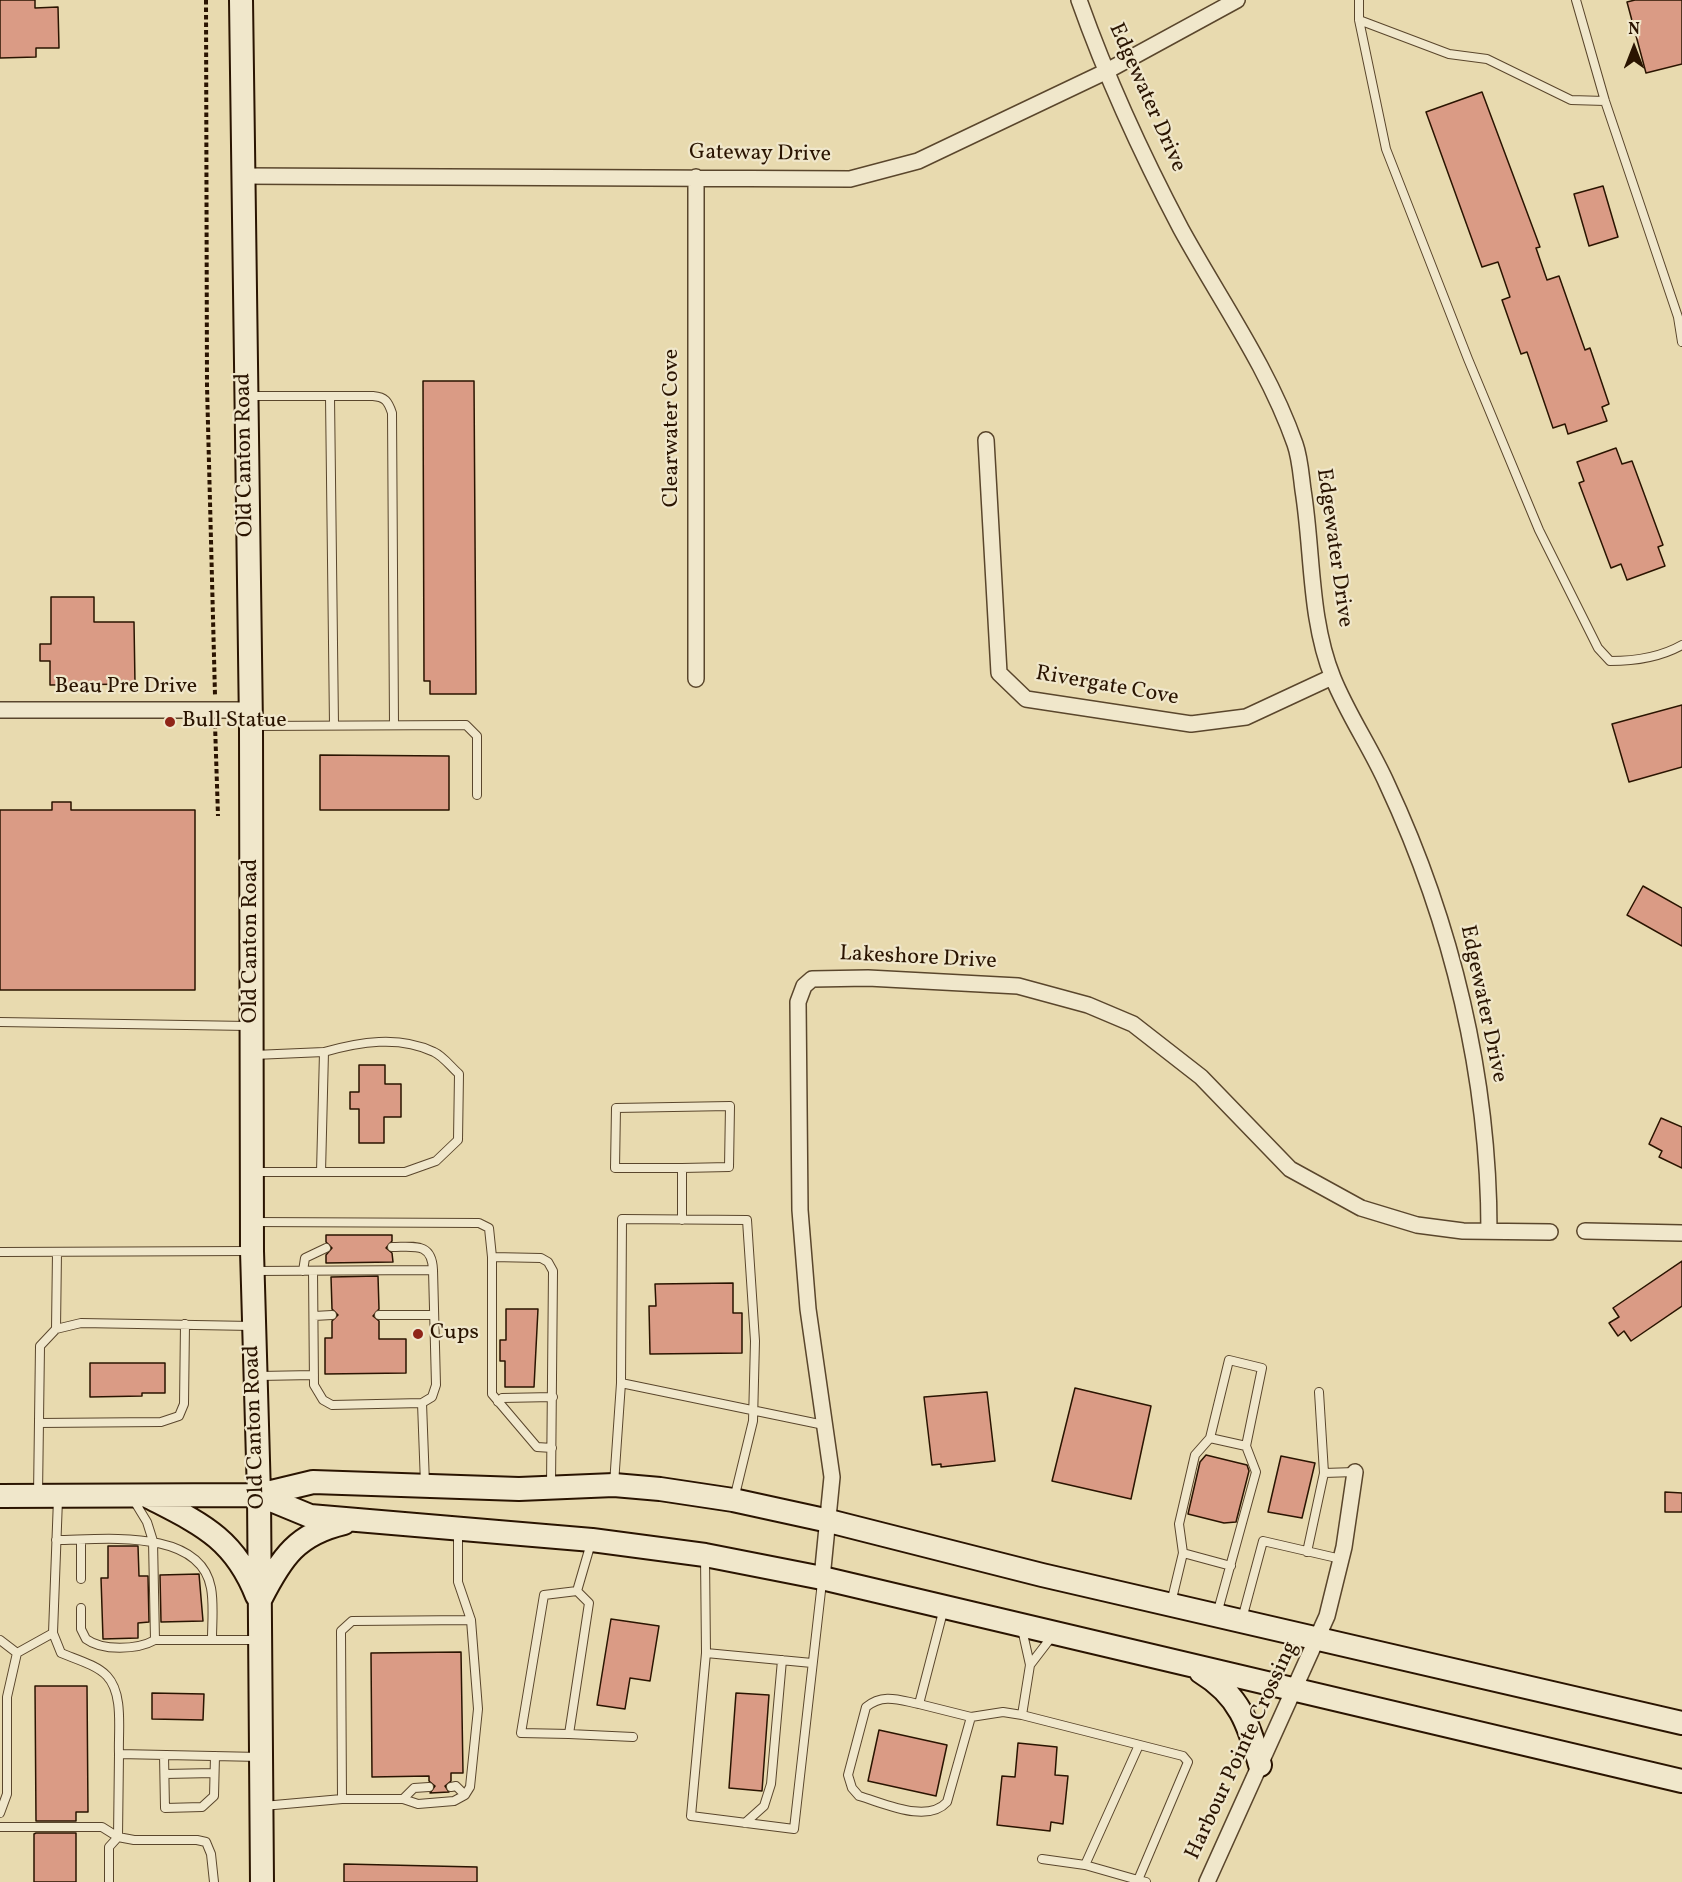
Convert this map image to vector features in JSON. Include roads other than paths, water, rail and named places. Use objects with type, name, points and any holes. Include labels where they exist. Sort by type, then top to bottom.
[{"type":"main road","name":"Old Canton Road","points":[[241,0],[251,718],[252,1261],[259,1495],[262,1882]]},
{"type":"main road","points":[[0,1496],[259,1495],[312,1482],[551,1488],[614,1485],[660,1489],[734,1500],[829,1521],[1170,1604],[1682,1723]]},
{"type":"main road","points":[[136,1494],[211,1530],[250,1578],[260,1602]]},
{"type":"main road","points":[[259,1495],[310,1516],[591,1540],[705,1555],[822,1578],[1682,1781]]},
{"type":"main road","points":[[260,1602],[275,1570],[301,1540],[331,1526],[361,1519]]},
{"type":"main road","points":[[1184,1663],[1212,1679],[1233,1697],[1247,1725],[1260,1765]]},
{"type":"street","name":"Edgewater Drive","points":[[1079,0],[1105,72],[1181,228],[1272,387],[1297,448],[1310,532],[1314,608],[1332,677],[1388,784],[1443,922],[1468,1025],[1484,1127],[1489,1230]]},
{"type":"street","name":"Gateway Drive","points":[[242,176],[850,179],[918,161],[1105,72],[1237,0]]},
{"type":"street","name":"Clearwater Cove","points":[[696,177],[696,679]]},
{"type":"street","name":"Rivergate Cove","points":[[986,440],[999,673],[1026,699],[1191,724],[1246,717],[1332,677]]},
{"type":"street","name":"Beau Pre Drive","points":[[0,710],[215,711],[251,718]]},
{"type":"street","name":"Lakeshore Drive","points":[[822,1578],[832,1477],[808,1309],[800,1210],[798,1002],[804,986],[812,979],[868,978],[1018,986],[1088,1005],[1133,1024],[1201,1077],[1290,1169],[1361,1208],[1417,1226],[1463,1231],[1550,1232]]},
{"type":"street","points":[[1585,1231],[1682,1233]]},
{"type":"street","name":"Harbour Pointe Crossing","points":[[1208,1882],[1319,1638],[1341,1559],[1355,1472]]},
{"type":"lane","points":[[1359,0],[1359,20],[1386,149],[1468,359],[1539,530],[1598,648],[1610,661],[1623,661],[1644,658],[1682,645]]},
{"type":"lane","points":[[1576,0],[1605,101],[1678,317],[1682,342]]},
{"type":"lane","points":[[1359,20],[1449,54],[1487,58],[1571,100],[1605,101]]},
{"type":"lane","points":[[245,396],[383,397],[392,413],[394,726]]},
{"type":"lane","points":[[330,397],[334,726]]},
{"type":"lane","points":[[251,718],[334,726],[466,725],[474,730],[477,736],[477,795]]},
{"type":"lane","points":[[0,1022],[253,1026]]},
{"type":"lane","points":[[252,1172],[405,1172],[436,1161],[458,1140],[459,1074],[436,1053],[405,1043],[362,1041],[324,1052],[253,1055]]},
{"type":"lane","points":[[321,1172],[324,1052]]},
{"type":"lane","points":[[730,1106],[729,1167],[682,1168],[615,1168],[616,1108],[730,1106]]},
{"type":"lane","points":[[682,1168],[682,1220]]},
{"type":"lane","points":[[614,1485],[621,1383],[622,1219],[747,1220],[755,1341],[753,1411],[734,1500]]},
{"type":"lane","points":[[252,1222],[479,1223],[489,1228],[492,1257],[492,1394],[537,1447],[552,1448]]},
{"type":"lane","points":[[313,1271],[314,1385],[323,1400],[332,1405],[422,1403],[432,1397],[436,1385],[431,1255],[426,1250],[392,1247]]},
{"type":"lane","points":[[303,1271],[304,1258],[326,1248]]},
{"type":"lane","points":[[0,1252],[57,1252],[252,1261],[303,1271],[433,1270]]},
{"type":"lane","points":[[56,1329],[57,1252]]},
{"type":"lane","points":[[492,1257],[541,1258],[548,1262],[553,1271],[551,1488]]},
{"type":"lane","points":[[314,1316],[332,1315]]},
{"type":"lane","points":[[379,1315],[434,1315]]},
{"type":"lane","points":[[109,1882],[109,1848],[118,1837],[118,1700],[108,1676],[61,1653],[53,1633],[56,1540],[39,1423],[40,1346],[56,1329],[81,1323],[253,1326]]},
{"type":"lane","points":[[39,1423],[161,1422],[179,1416],[184,1404],[185,1324]]},
{"type":"lane","points":[[1170,1604],[1183,1553],[1179,1524],[1195,1455],[1210,1438],[1229,1360],[1262,1368],[1246,1446],[1257,1472],[1217,1615]]},
{"type":"lane","points":[[255,1376],[314,1375]]},
{"type":"lane","points":[[621,1383],[824,1425]]},
{"type":"lane","points":[[1307,1552],[1324,1473],[1319,1392]]},
{"type":"lane","points":[[498,1402],[502,1398],[553,1397]]},
{"type":"lane","points":[[422,1403],[425,1485]]},
{"type":"lane","points":[[1210,1438],[1246,1446]]},
{"type":"lane","points":[[1324,1473],[1355,1472]]},
{"type":"lane","points":[[136,1494],[153,1540],[155,1640]]},
{"type":"lane","points":[[261,1806],[342,1799],[403,1799],[418,1804],[454,1801],[465,1795],[470,1787],[478,1709],[471,1620],[458,1582],[458,1529]]},
{"type":"lane","points":[[56,1540],[153,1540],[188,1553],[204,1567],[211,1588],[212,1639]]},
{"type":"lane","points":[[81,1540],[81,1579]]},
{"type":"lane","points":[[577,1591],[591,1540]]},
{"type":"lane","points":[[1242,1621],[1263,1541],[1341,1559]]},
{"type":"lane","points":[[1183,1553],[1231,1566]]},
{"type":"lane","points":[[705,1555],[706,1653],[691,1816],[794,1829],[822,1578]]},
{"type":"lane","points":[[569,1734],[589,1603],[577,1591]]},
{"type":"lane","points":[[577,1591],[543,1595],[520,1733],[633,1737]]},
{"type":"lane","points":[[919,1704],[945,1607]]},
{"type":"lane","points":[[81,1608],[81,1629],[86,1639],[93,1645],[104,1647],[146,1645],[155,1640],[260,1640]]},
{"type":"lane","points":[[342,1799],[341,1631],[352,1621],[471,1620]]},
{"type":"lane","points":[[1021,1626],[1030,1665],[1022,1715]]},
{"type":"lane","points":[[0,1813],[7,1794],[7,1696],[17,1653],[53,1633]]},
{"type":"lane","points":[[1030,1665],[1055,1633]]},
{"type":"lane","points":[[0,1640],[17,1653]]},
{"type":"lane","points":[[706,1653],[812,1663]]},
{"type":"lane","points":[[745,1823],[764,1806],[771,1784],[782,1660]]},
{"type":"lane","points":[[971,1717],[947,1802],[941,1809],[928,1814],[859,1796],[852,1788],[848,1775],[866,1707],[874,1700],[885,1697],[971,1717],[1003,1712],[1022,1715],[1183,1756],[1188,1762],[1142,1881],[1085,1865],[1042,1859]]},
{"type":"lane","points":[[1085,1865],[1139,1745]]},
{"type":"lane","points":[[119,1754],[261,1757]]},
{"type":"lane","points":[[165,1755],[165,1808],[202,1807],[214,1796],[215,1756]]},
{"type":"lane","points":[[165,1774],[214,1773]]},
{"type":"lane","points":[[452,1787],[456,1786],[465,1795]]},
{"type":"lane","points":[[403,1799],[414,1788],[429,1787]]},
{"type":"lane","points":[[0,1827],[102,1827],[118,1837],[206,1842],[211,1854],[214,1882]]},
{"type":"place","name":"Bull Statue","points":[[170,722]]},
{"type":"place","name":"Cups","points":[[418,1334]]}]
